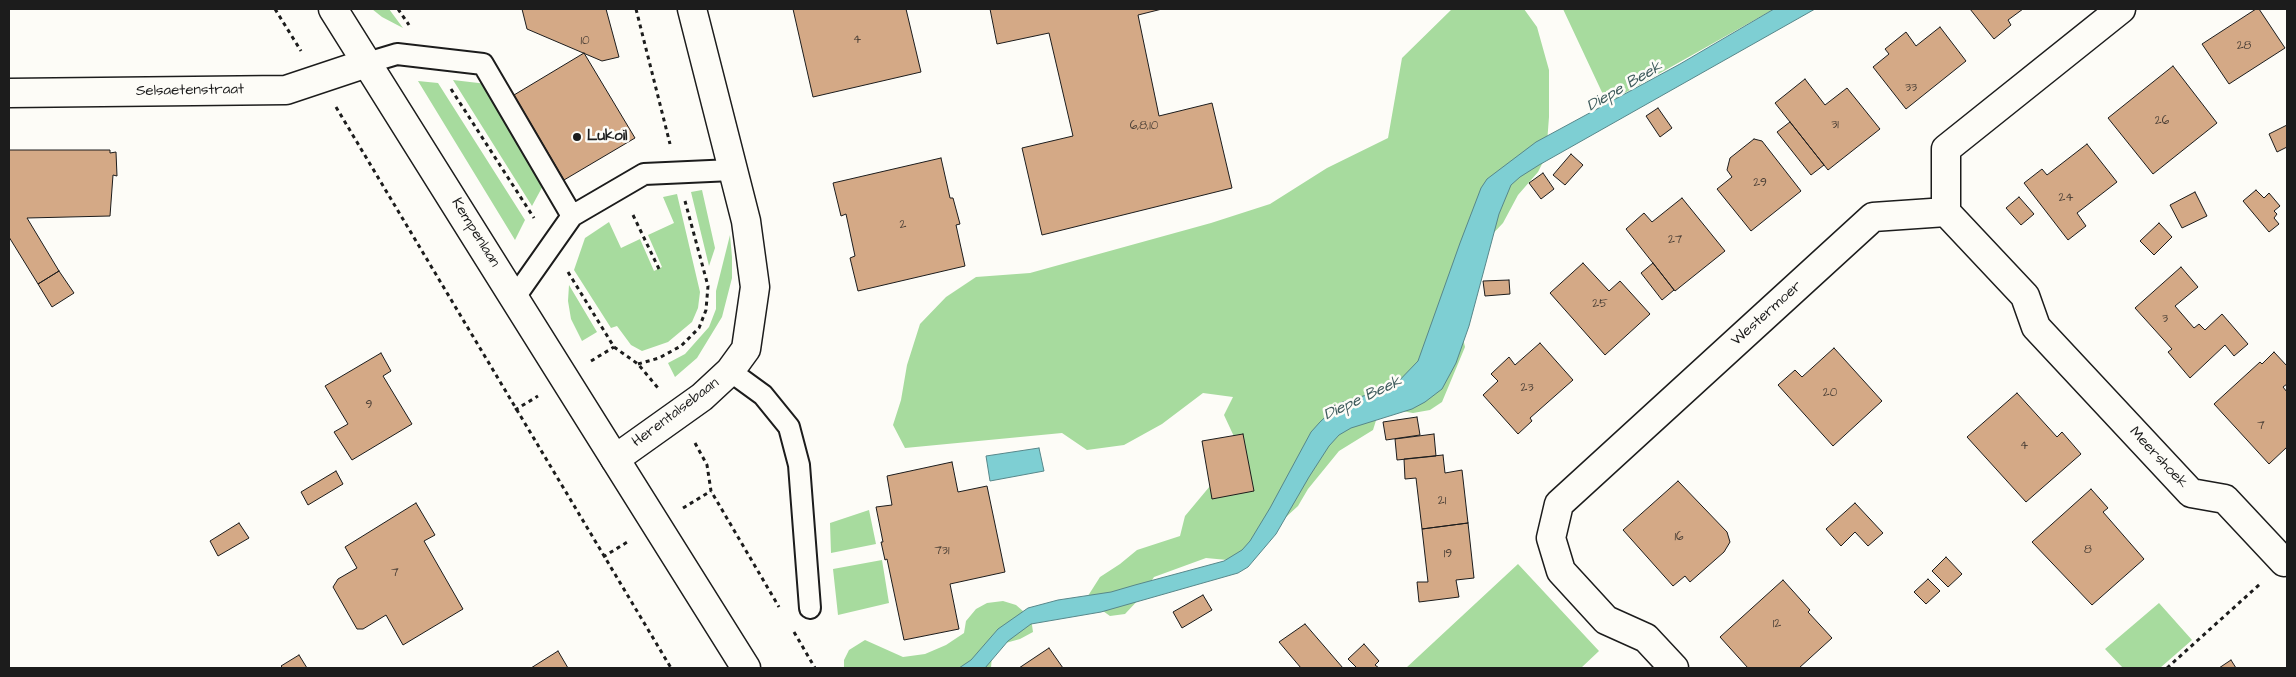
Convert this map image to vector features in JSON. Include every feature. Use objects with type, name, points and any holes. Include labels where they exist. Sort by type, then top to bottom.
[{"type":"street","name":"Kempenlaan","points":[[333,9],[615,459]]},
{"type":"street","name":"Herentalsebaan","points":[[615,459],[702,397],[730,371],[746,349],[755,287],[746,221],[692,9]]},
{"type":"street","points":[[1946,212],[1946,149],[2121,9]]},
{"type":"street","name":"Selsaetenstraat","points":[[9,93],[286,90],[367,63]]},
{"type":"street","name":"Meershoek","points":[[1946,212],[2025,296],[2036,327],[2191,493],[2225,499],[2284,562]]},
{"type":"street","name":"Westermoer","points":[[1674,668],[1646,638],[1606,620],[1561,571],[1551,538],[1559,504],[1873,217],[1946,212]]},
{"type":"street","points":[[615,459],[746,668]]},
{"type":"lane","points":[[367,63],[397,54],[483,64],[572,216]]},
{"type":"lane","points":[[515,297],[572,216],[644,174],[732,170]]},
{"type":"lane","points":[[730,371],[763,395],[789,427],[799,464],[810,608]]},
{"type":"path","points":[[275,9],[319,79],[671,668]]},
{"type":"path","points":[[430,57],[552,245],[614,347],[638,364]]},
{"type":"path","points":[[620,188],[659,269]]},
{"type":"path","points":[[679,413],[707,465],[710,491],[780,609]]},
{"type":"path","points":[[2167,668],[2284,562]]},
{"type":"path","points":[[790,626],[815,668]]},
{"type":"green space","points":[[372,9],[389,9],[403,28],[382,17]]},
{"type":"green space","points":[[1452,9],[1524,9],[1537,27],[1549,70],[1549,117],[1546,156],[1538,172],[1518,195],[1503,223],[1485,242],[1461,330],[1465,347],[1442,402],[1430,410],[1413,413],[1390,409],[1378,414],[1373,430],[1339,451],[1308,489],[1298,506],[1238,561],[1206,558],[1154,577],[1141,597],[1125,614],[1110,616],[1086,599],[1100,577],[1137,550],[1180,536],[1185,516],[1210,486],[1237,443],[1224,415],[1233,397],[1203,393],[1162,424],[1124,445],[1087,450],[1062,433],[905,448],[893,425],[901,400],[907,365],[920,324],[946,297],[976,277],[1030,273],[1211,223],[1270,204],[1327,168],[1388,138],[1402,58]]},
{"type":"green space","points":[[1563,9],[1774,9],[1607,103]]},
{"type":"green space","points":[[453,80],[487,84],[545,182],[532,206]]},
{"type":"green space","points":[[418,81],[438,83],[525,220],[515,240]]},
{"type":"green space","points":[[702,190],[715,248],[709,266],[691,192]]},
{"type":"green space","points":[[677,194],[700,292],[698,308],[692,322],[668,342],[642,351],[631,345],[617,326],[611,328],[574,270],[585,238],[609,222],[621,248],[640,239],[654,271],[662,267],[648,235],[674,223],[663,197]]},
{"type":"green space","points":[[730,235],[732,278],[722,317],[697,358],[675,377],[668,363],[685,354],[709,327],[716,309],[716,291]]},
{"type":"green space","points":[[569,285],[597,332],[582,341],[571,319],[568,301]]},
{"type":"green space","points":[[869,510],[876,544],[831,553],[830,523]]},
{"type":"green space","points":[[882,560],[889,603],[838,615],[833,569]]},
{"type":"green space","points":[[1518,564],[1599,651],[1581,668],[1406,668]]},
{"type":"green space","points":[[1003,601],[1016,605],[1031,618],[1033,632],[1020,639],[1002,644],[992,655],[991,668],[844,668],[844,660],[849,650],[865,640],[903,657],[925,654],[946,645],[964,633],[966,621],[976,609],[987,603]]},
{"type":"green space","points":[[2159,603],[2192,640],[2160,668],[2123,668],[2105,649]]},
{"type":"water","name":"Diepe Beek","points":[[1774,9],[1815,9],[1539,165],[1511,185],[1499,214],[1469,326],[1456,363],[1442,389],[1412,409],[1351,428],[1339,435],[1329,446],[1309,477],[1276,534],[1248,567],[1238,573],[1101,612],[1031,624],[1008,641],[985,668],[959,668],[971,660],[998,629],[1028,608],[1058,600],[1111,592],[1224,561],[1242,550],[1250,541],[1270,508],[1311,432],[1320,422],[1340,403],[1393,387],[1418,361],[1460,243],[1481,188],[1487,179],[1536,142],[1680,64]]},
{"type":"water","points":[[1039,448],[1044,471],[990,481],[986,456]]},
{"type":"building","points":[[522,9],[606,9],[619,57],[602,61],[527,29]]},
{"type":"building","points":[[793,9],[906,9],[921,72],[813,97]]},
{"type":"building","points":[[990,9],[1162,9],[1138,15],[1159,116],[1212,103],[1232,188],[1042,235],[1022,148],[1073,136],[1049,33],[997,44]]},
{"type":"building","points":[[1970,9],[2023,9],[2008,20],[2011,25],[1994,39]]},
{"type":"building","points":[[2256,9],[2259,9],[2285,48],[2229,84],[2202,44]]},
{"type":"building","points":[[1940,27],[1966,61],[1906,109],[1873,67],[1889,54],[1885,49],[1906,32],[1916,46]]},
{"type":"building","points":[[584,53],[635,138],[564,180],[514,95]]},
{"type":"building","points":[[2173,66],[2217,123],[2153,174],[2108,118]]},
{"type":"building","points":[[1805,79],[1825,105],[1847,88],[1880,129],[1828,170],[1775,103]]},
{"type":"building","points":[[1658,108],[1672,128],[1660,137],[1646,116]]},
{"type":"building","points":[[1790,122],[1824,165],[1811,175],[1777,132]]},
{"type":"building","points":[[2287,125],[2287,147],[2277,152],[2269,134]]},
{"type":"building","points":[[1754,139],[1762,141],[1801,191],[1751,231],[1717,189],[1732,177],[1727,170],[1730,158]]},
{"type":"building","points":[[2087,144],[2117,182],[2077,213],[2086,226],[2068,240],[2024,183],[2042,169],[2047,175]]},
{"type":"building","points":[[9,150],[110,150],[110,153],[116,152],[117,176],[113,175],[110,216],[27,218],[59,271],[38,284],[9,237]]},
{"type":"building","points":[[1571,154],[1583,165],[1565,185],[1553,175]]},
{"type":"building","points":[[941,158],[950,198],[953,198],[960,224],[956,225],[965,266],[858,291],[850,258],[855,256],[846,214],[841,216],[833,183]]},
{"type":"building","points":[[1543,173],[1554,189],[1541,199],[1529,183]]},
{"type":"building","points":[[2256,190],[2264,198],[2269,193],[2280,206],[2274,211],[2277,214],[2274,218],[2279,224],[2269,232],[2243,201]]},
{"type":"building","points":[[2195,192],[2207,216],[2182,228],[2170,205]]},
{"type":"building","points":[[2019,197],[2034,214],[2021,225],[2006,208]]},
{"type":"building","points":[[1682,198],[1725,251],[1675,291],[1626,229],[1644,213],[1652,222]]},
{"type":"building","points":[[2159,223],[2172,237],[2154,255],[2140,241]]},
{"type":"building","points":[[1583,263],[1609,291],[1620,281],[1650,314],[1605,355],[1550,293]]},
{"type":"building","points":[[1653,263],[1674,290],[1662,300],[1641,273]]},
{"type":"building","points":[[2181,267],[2198,287],[2175,306],[2194,328],[2199,324],[2205,330],[2222,314],[2248,344],[2234,356],[2225,345],[2190,378],[2168,352],[2172,349],[2135,308]]},
{"type":"building","points":[[59,271],[74,293],[52,307],[38,284]]},
{"type":"building","points":[[1509,280],[1510,294],[1485,296],[1483,281]]},
{"type":"building","points":[[1540,343],[1573,380],[1530,418],[1532,421],[1518,434],[1483,395],[1498,381],[1491,374],[1509,357],[1515,365]]},
{"type":"building","points":[[1834,348],[1882,401],[1833,446],[1778,385],[1795,370],[1802,377]]},
{"type":"building","points":[[2274,352],[2287,366],[2287,384],[2283,387],[2287,392],[2287,447],[2269,464],[2214,404],[2260,362],[2262,364]]},
{"type":"building","points":[[381,353],[391,371],[383,376],[412,424],[352,460],[334,432],[348,424],[325,386]]},
{"type":"building","points":[[2017,393],[2057,437],[2062,432],[2081,454],[2026,502],[1967,437]]},
{"type":"building","points":[[1417,417],[1420,435],[1386,440],[1383,422]]},
{"type":"building","points":[[1243,434],[1254,491],[1212,499],[1202,441]]},
{"type":"building","points":[[1434,434],[1436,456],[1397,460],[1395,439]]},
{"type":"building","points":[[1443,455],[1445,473],[1462,470],[1468,523],[1422,529],[1416,478],[1405,479],[1404,459]]},
{"type":"building","points":[[952,462],[958,492],[987,486],[1005,572],[950,584],[959,629],[904,640],[887,559],[885,560],[881,542],[883,542],[876,507],[892,505],[887,476]]},
{"type":"building","points":[[336,471],[343,484],[308,505],[301,492]]},
{"type":"building","points":[[1678,481],[1727,532],[1730,542],[1724,552],[1690,582],[1685,576],[1673,586],[1623,530]]},
{"type":"building","points":[[2091,489],[2108,508],[2103,512],[2144,559],[2092,605],[2032,542]]},
{"type":"building","points":[[416,503],[435,535],[424,541],[463,609],[403,645],[386,615],[363,629],[357,629],[333,587],[338,579],[357,568],[345,547]]},
{"type":"building","points":[[1855,503],[1883,533],[1868,546],[1855,532],[1841,546],[1826,529]]},
{"type":"building","points":[[239,523],[249,538],[218,556],[210,541]]},
{"type":"building","points":[[1468,523],[1474,578],[1456,580],[1459,597],[1419,602],[1417,582],[1428,582],[1422,529]]},
{"type":"building","points":[[1946,557],[1962,574],[1948,587],[1932,571]]},
{"type":"building","points":[[1928,579],[1940,591],[1926,604],[1914,592]]},
{"type":"building","points":[[1783,580],[1810,610],[1808,612],[1832,638],[1799,668],[1748,668],[1720,637]]},
{"type":"building","points":[[1203,595],[1212,610],[1182,628],[1173,612]]},
{"type":"building","points":[[1305,624],[1343,668],[1301,668],[1279,642]]},
{"type":"building","points":[[1364,644],[1379,661],[1375,665],[1379,668],[1357,668],[1348,659]]},
{"type":"building","points":[[1049,648],[1063,668],[1019,668]]},
{"type":"building","points":[[558,651],[568,668],[531,668]]},
{"type":"building","points":[[299,655],[307,668],[283,668],[281,666]]},
{"type":"building","points":[[2231,660],[2236,668],[2219,668]]},
{"type":"place","name":"Lukoil","points":[[577,137]]}]
